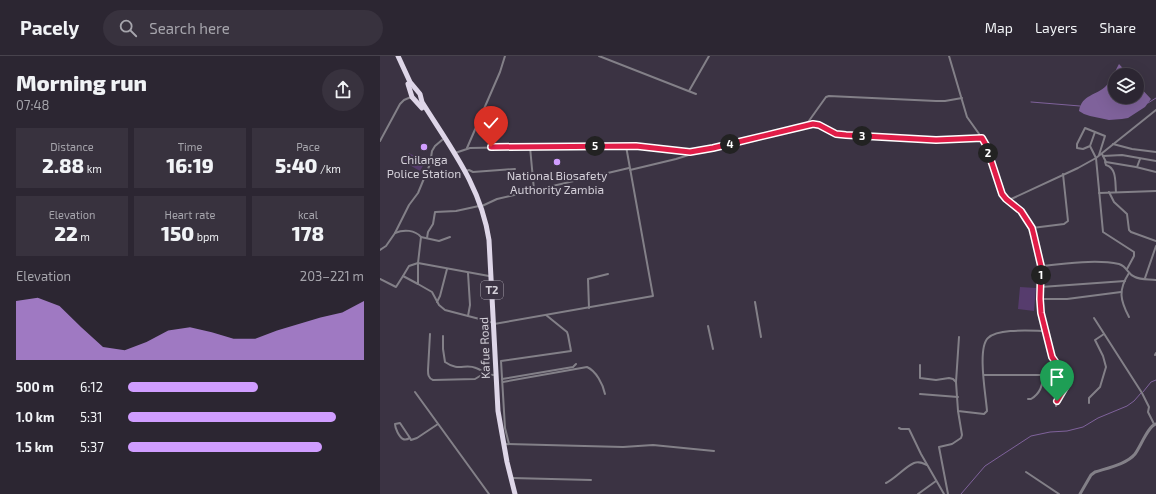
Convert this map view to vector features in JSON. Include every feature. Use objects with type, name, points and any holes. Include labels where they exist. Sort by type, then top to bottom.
[{"type":"highway","name":"Kafue Road","points":[[397,56],[410,82],[419,94],[422,102],[477,193],[489,240],[497,422],[504,462],[514,494]]},
{"type":"highway","name":"Kafue Road","points":[[397,56],[413,97],[468,181],[480,206],[485,233],[500,380],[501,409],[514,494]]},
{"type":"highway","points":[[413,97],[418,99],[419,94]]},
{"type":"street","points":[[467,148],[500,72],[505,56]]},
{"type":"street","points":[[599,56],[696,94]]},
{"type":"street","points":[[689,91],[709,56]]},
{"type":"street","points":[[949,56],[967,117],[986,145],[1002,194],[1021,211],[1032,228],[1041,266],[1041,313],[1052,357],[1053,372],[1051,374],[984,375]]},
{"type":"street","points":[[806,125],[826,97],[829,96],[936,101],[962,98]]},
{"type":"street","points":[[380,141],[400,104],[404,100],[413,97]]},
{"type":"street","points":[[1008,200],[1078,168],[1101,155],[1156,110]]},
{"type":"street","points":[[427,238],[428,232],[432,226],[435,212],[456,211],[480,206],[497,199],[676,159],[698,151],[806,125],[819,125],[836,134],[852,136],[936,140],[982,138]]},
{"type":"street","points":[[1090,146],[1081,149],[1077,147],[1084,128],[1105,136],[1101,155],[1106,165],[1113,170],[1116,192]]},
{"type":"street","points":[[1095,132],[1090,146],[1096,158],[1103,232],[1134,252],[1134,256],[1127,269]]},
{"type":"street","points":[[380,250],[386,246],[395,233],[400,220],[417,195],[430,164],[432,151],[442,140]]},
{"type":"street","points":[[1113,144],[1132,149],[1156,152]]},
{"type":"street","points":[[454,153],[467,148],[626,146],[685,152],[698,151]]},
{"type":"street","points":[[403,276],[432,292],[437,302],[445,310],[493,323],[654,296],[629,169],[626,146]]},
{"type":"street","points":[[530,147],[534,190]]},
{"type":"street","points":[[1101,155],[1122,155],[1156,161]]},
{"type":"street","points":[[1137,167],[1140,159]]},
{"type":"street","points":[[1105,161],[1156,172]]},
{"type":"street","points":[[465,171],[474,172],[515,169]]},
{"type":"street","points":[[1032,228],[1064,224],[1068,221],[1063,174]]},
{"type":"street","points":[[1109,192],[1114,202],[1127,214],[1130,231],[1134,234],[1156,241]]},
{"type":"street","points":[[1099,193],[1156,192]]},
{"type":"street","points":[[395,233],[405,230],[416,233],[421,237],[439,241],[450,237]]},
{"type":"street","points":[[418,284],[418,263],[421,237]]},
{"type":"street","points":[[1145,278],[1156,246]]},
{"type":"street","points":[[380,279],[396,287],[410,266],[418,263],[489,276]]},
{"type":"street","points":[[1041,266],[1101,263],[1118,264],[1127,269],[1134,277],[1156,280]]},
{"type":"street","points":[[437,302],[447,269]]},
{"type":"street","points":[[468,273],[470,305],[468,316]]},
{"type":"street","points":[[1129,273],[1121,292],[1122,304],[1129,317]]},
{"type":"street","points":[[589,308],[588,279],[608,274]]},
{"type":"street","points":[[1040,287],[1125,281]]},
{"type":"street","points":[[1040,299],[1067,298],[1121,292]]},
{"type":"street","points":[[755,302],[761,337]]},
{"type":"street","points":[[500,380],[501,361],[571,351],[567,332],[546,315]]},
{"type":"street","points":[[1080,494],[1091,475],[1095,472],[1127,460],[1133,456],[1155,424],[1148,412],[1149,407],[1142,393],[1094,318]]},
{"type":"street","points":[[708,326],[713,349]]},
{"type":"street","points":[[958,411],[981,414],[986,413],[987,411],[983,350],[986,341],[990,336],[1012,332],[1046,331]]},
{"type":"street","points":[[430,334],[428,375],[430,379],[475,379],[485,373]]},
{"type":"street","points":[[1089,403],[1089,397],[1101,386],[1106,367],[1103,356],[1095,340],[1104,334]]},
{"type":"street","points":[[443,336],[443,360],[445,362],[453,367],[474,367],[485,373],[494,375]]},
{"type":"street","points":[[948,494],[939,447],[952,444],[962,437],[956,382],[959,337]]},
{"type":"street","points":[[1052,357],[1068,381],[1056,402],[1056,406]]},
{"type":"street","points":[[500,380],[574,367],[576,364]]},
{"type":"street","points":[[920,365],[920,377],[922,379],[941,380],[949,378],[956,382]]},
{"type":"street","points":[[500,380],[587,368],[594,373],[602,384],[605,394]]},
{"type":"street","points":[[1028,399],[1032,399],[1041,389],[1044,375]]},
{"type":"street","points":[[415,392],[468,463],[489,494]]},
{"type":"street","points":[[920,394],[958,397]]},
{"type":"street","points":[[410,438],[405,440],[403,439],[395,424],[400,423],[410,438],[411,440],[415,440],[438,424]]},
{"type":"street","points":[[899,428],[909,429],[921,454],[944,494]]},
{"type":"street","points":[[506,444],[623,447],[653,445],[714,451]]},
{"type":"street","points":[[886,483],[914,463],[920,462],[928,465]]},
{"type":"street","points":[[1026,472],[1060,494]]},
{"type":"street","points":[[511,478],[591,480]]},
{"type":"street","points":[[918,494],[936,481]]},
{"type":"shaded area","points":[[1119,64],[1123,68],[1117,68]]},
{"type":"shaded area","points":[[1108,84],[1108,104],[1144,104],[1144,92],[1151,99],[1145,107],[1128,118],[1122,119],[1109,120],[1090,116],[1079,111],[1083,101],[1086,98]]},
{"type":"shaded area","points":[[409,153],[425,162],[420,171],[404,162]]},
{"type":"shaded area","points":[[1020,287],[1036,288],[1034,311],[1018,309]]},
{"type":"waterway","points":[[1148,103],[1156,98]]},
{"type":"waterway","points":[[1031,102],[1080,106]]},
{"type":"waterway","points":[[1143,392],[1151,382],[1156,380]]},
{"type":"waterway","points":[[961,494],[985,466],[1031,436],[1050,432],[1067,431],[1083,427],[1098,418],[1127,406],[1141,393]]},
{"type":"place","name":"Chilanga Police Station","points":[[424,147]]},
{"type":"place","name":"National Biosafety Authority Zambia","points":[[557,162]]},
{"type":"route","points":[[491,147],[636,146],[679,152],[690,152],[713,148],[813,124],[819,125],[836,134],[846,135],[936,140],[977,137],[982,138],[986,145],[1002,194],[1021,211],[1032,228],[1041,266],[1041,313],[1052,357],[1068,380],[1057,401]]}]
